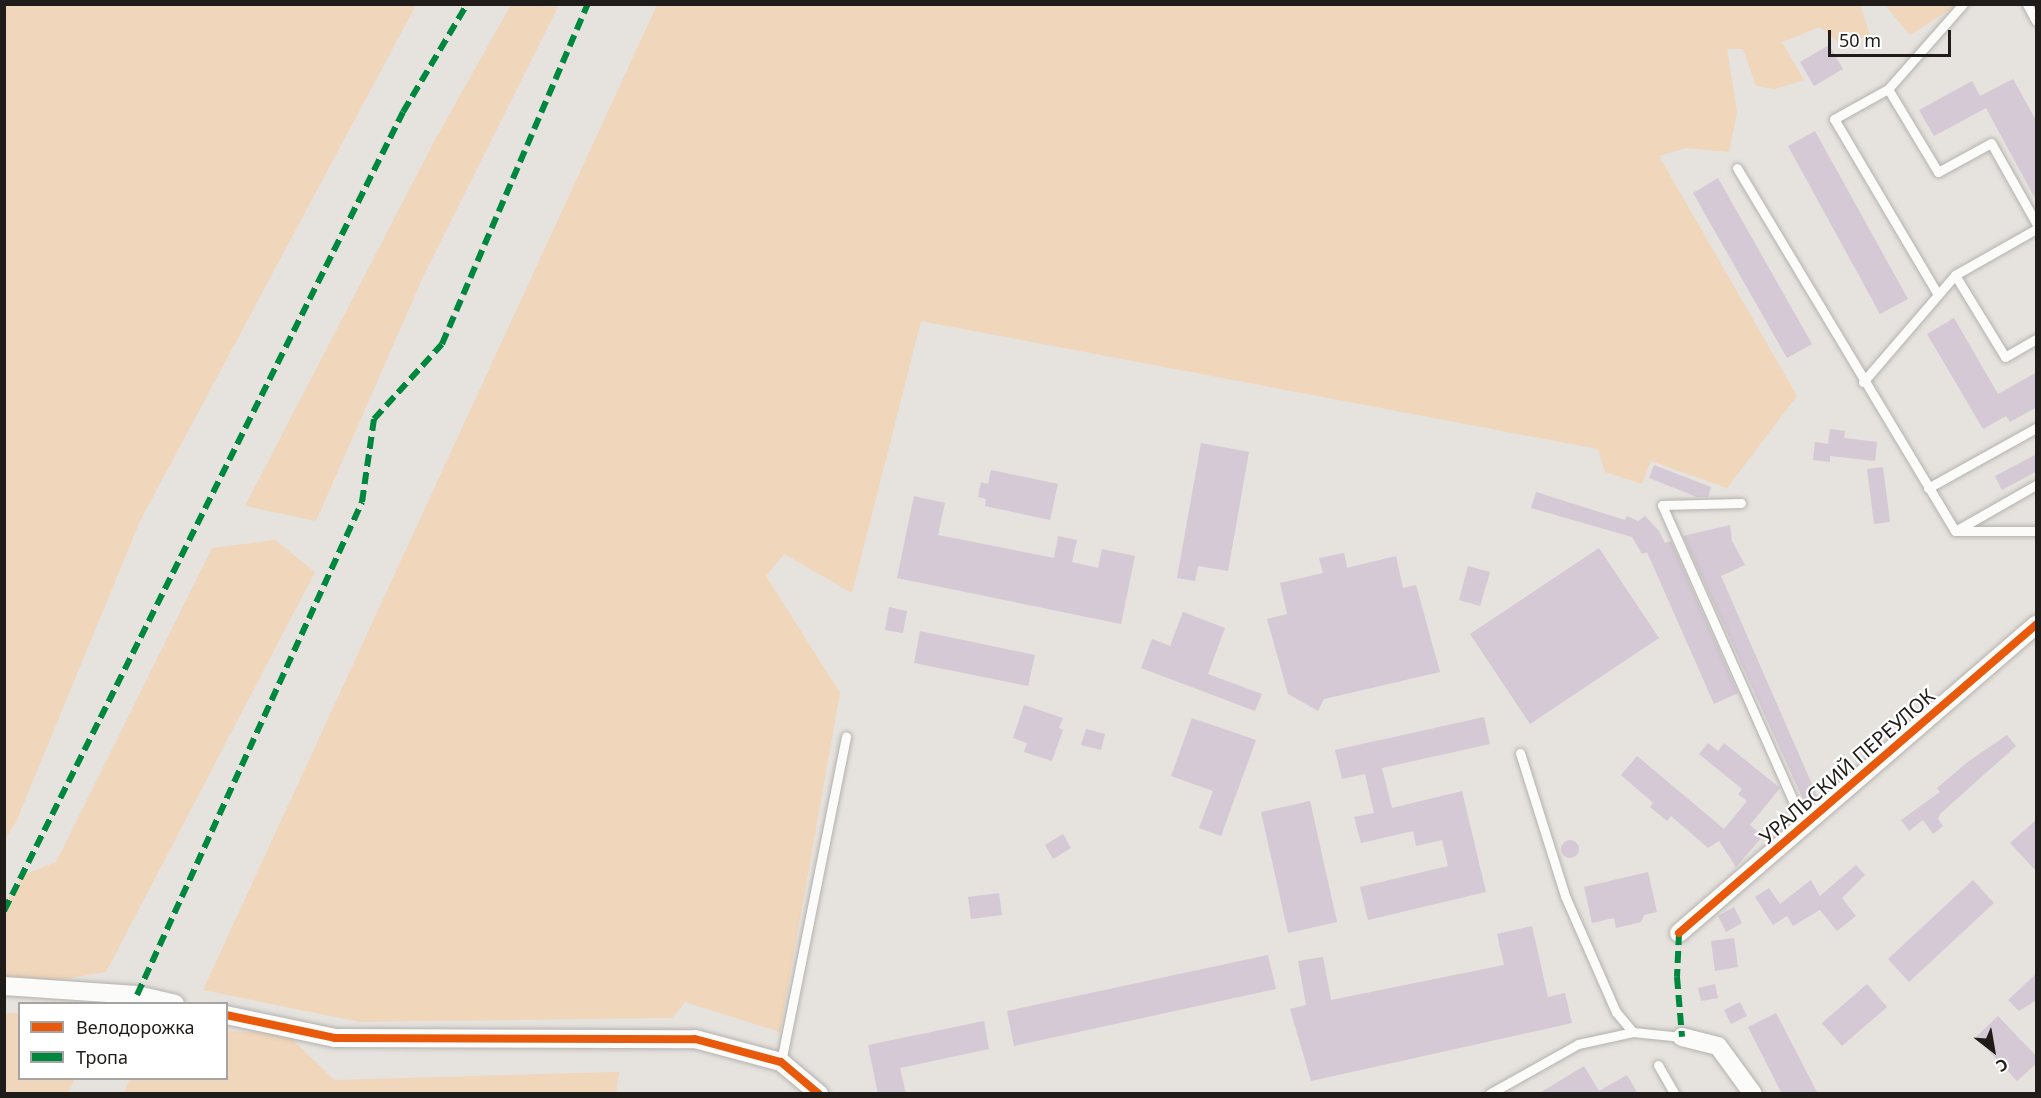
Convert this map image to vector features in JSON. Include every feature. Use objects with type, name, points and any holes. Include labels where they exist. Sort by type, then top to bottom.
[{"type":"street","name":"УРАЛЬСКИЙ ПЕРЕУЛОК","points":[[1679,933],[2037,625]]},
{"type":"street","points":[[4,986],[137,995],[167,1002]]},
{"type":"street","points":[[228,1015],[335,1038],[694,1040],[781,1062],[819,1094]]},
{"type":"street","points":[[1682,1037],[1718,1046],[1753,1094]]},
{"type":"lane","points":[[1937,293],[1834,119],[1888,89],[1963,4]]},
{"type":"lane","points":[[2027,4],[2037,21]]},
{"type":"lane","points":[[1888,89],[1938,172],[1991,143],[2037,223]]},
{"type":"lane","points":[[1737,168],[1863,382],[1955,531]]},
{"type":"lane","points":[[1863,382],[1937,293],[1955,275],[2037,230]]},
{"type":"lane","points":[[1955,275],[2005,357],[2037,339]]},
{"type":"lane","points":[[1929,488],[2037,428]]},
{"type":"lane","points":[[1955,531],[2037,485]]},
{"type":"lane","points":[[1741,503],[1662,505],[1804,826]]},
{"type":"lane","points":[[1955,531],[2037,531]]},
{"type":"lane","points":[[781,1062],[846,736]]},
{"type":"lane","points":[[1520,753],[1565,896],[1616,1012],[1633,1032]]},
{"type":"lane","points":[[1489,1094],[1578,1044],[1633,1032],[1682,1037]]},
{"type":"lane","points":[[1658,1065],[1675,1094]]},
{"type":"shaded area","points":[[5,4],[416,5],[140,521],[16,822],[5,839]]},
{"type":"shaded area","points":[[1860,4],[1870,35],[1843,46],[1820,27],[1782,42],[1804,80],[1775,89],[1756,86],[1743,49],[1727,49],[1737,112],[1729,152],[1686,148],[1659,156],[1797,396],[1727,488],[1651,461],[1642,484],[1605,472],[1598,449],[921,321],[852,593],[784,554],[766,576],[840,693],[780,1032],[685,1002],[672,1018],[360,1022],[203,990],[657,5]]},
{"type":"shaded area","points":[[1958,4],[1910,35],[1885,5]]},
{"type":"shaded area","points":[[511,5],[558,7],[423,277],[316,521],[245,506],[436,138]]},
{"type":"shaded area","points":[[275,540],[315,572],[106,972],[5,989],[5,906],[21,876],[56,862],[212,548]]},
{"type":"shaded area","points":[[4,1013],[18,1013],[18,1080],[74,1080],[68,1093],[5,1093]]},
{"type":"shaded area","points":[[228,1031],[287,1034],[334,1080],[619,1072],[616,1094],[123,1094],[130,1080],[228,1080]]},
{"type":"building","points":[[1829,45],[1843,69],[1814,86],[1800,62]]},
{"type":"building","points":[[2013,79],[2037,122],[2037,202],[1986,108],[1934,136],[1919,110],[1972,81],[1980,96]]},
{"type":"building","points":[[1815,131],[1908,299],[1880,314],[1788,146]]},
{"type":"building","points":[[1718,178],[1812,344],[1787,358],[1693,193]]},
{"type":"building","points":[[1954,318],[1998,394],[2037,372],[2037,407],[2010,422],[2006,416],[1983,429],[1927,334]]},
{"type":"building","points":[[1830,429],[1845,431],[1844,438],[1877,442],[1875,461],[1830,456],[1830,462],[1813,460],[1815,442],[1828,444]]},
{"type":"building","points":[[1201,443],[1249,452],[1228,571],[1198,566],[1195,581],[1177,578]]},
{"type":"building","points":[[2037,454],[2037,471],[2002,490],[1995,476]]},
{"type":"building","points":[[1654,465],[1711,487],[1708,497],[1697,497],[1649,478]]},
{"type":"building","points":[[1883,467],[1890,522],[1874,524],[1867,469]]},
{"type":"building","points":[[991,470],[1058,484],[1050,520],[985,506],[986,499],[978,497],[981,482],[988,484]]},
{"type":"building","points":[[1536,492],[1625,520],[1627,516],[1638,521],[1645,516],[1659,531],[1665,543],[1671,541],[1738,693],[1714,704],[1647,552],[1642,554],[1632,537],[1531,508]]},
{"type":"building","points":[[914,496],[945,503],[938,535],[1054,558],[1058,536],[1077,540],[1072,562],[1098,568],[1102,549],[1135,556],[1121,624],[897,578]]},
{"type":"building","points":[[1730,525],[1732,541],[1745,565],[1721,576],[1818,798],[1807,808],[1683,536]]},
{"type":"building","points":[[1599,548],[1659,638],[1530,724],[1470,634]]},
{"type":"building","points":[[1344,553],[1347,568],[1396,556],[1403,588],[1416,585],[1440,672],[1324,699],[1318,711],[1288,694],[1267,619],[1287,614],[1280,583],[1323,573],[1319,558]]},
{"type":"building","points":[[1468,566],[1490,572],[1480,606],[1459,600]]},
{"type":"building","points":[[889,607],[907,611],[903,633],[885,630]]},
{"type":"building","points":[[1183,612],[1225,628],[1208,674],[1262,694],[1255,711],[1141,668],[1152,639],[1170,646]]},
{"type":"building","points":[[920,631],[1035,655],[1028,686],[914,663]]},
{"type":"building","points":[[1024,705],[1063,718],[1059,728],[1063,730],[1052,761],[1024,752],[1027,743],[1013,738]]},
{"type":"building","points":[[1484,717],[1490,744],[1382,768],[1392,808],[1462,791],[1486,892],[1368,920],[1360,887],[1448,866],[1442,840],[1416,846],[1413,831],[1361,843],[1354,817],[1374,813],[1365,774],[1342,779],[1335,750]]},
{"type":"building","points":[[1192,718],[1256,740],[1221,836],[1199,828],[1213,791],[1171,776]]},
{"type":"building","points":[[1086,729],[1105,734],[1101,750],[1081,745]]},
{"type":"building","points":[[2007,735],[2016,746],[1940,814],[1938,819],[1943,826],[1933,834],[1923,820],[1909,831],[1901,820],[1940,792],[1937,788],[1969,761]]},
{"type":"building","points":[[1708,743],[1718,751],[1724,743],[1780,788],[1750,825],[1763,836],[1736,867],[1719,841],[1708,848],[1671,816],[1667,821],[1650,807],[1653,803],[1621,775],[1637,756],[1724,829],[1747,801],[1738,794],[1742,789],[1699,754]]},
{"type":"building","points":[[1310,801],[1337,922],[1288,933],[1261,812]]},
{"type":"building","points":[[2037,819],[2037,872],[2010,843]]},
{"type":"building","points":[[1063,834],[1071,848],[1053,859],[1045,845]]},
{"type":"building","points":[[1570,840],[1576,843],[1579,849],[1576,855],[1570,858],[1564,855],[1561,849],[1564,843]]},
{"type":"building","points":[[1856,865],[1865,875],[1842,898],[1856,916],[1837,931],[1820,910],[1793,926],[1787,916],[1773,925],[1755,897],[1769,888],[1780,904],[1811,880],[1820,896]]},
{"type":"building","points":[[1648,872],[1657,912],[1644,915],[1641,922],[1616,928],[1614,918],[1592,923],[1584,887]]},
{"type":"building","points":[[1973,880],[1994,903],[1909,982],[1888,959]]},
{"type":"building","points":[[999,893],[1002,915],[971,919],[968,897]]},
{"type":"building","points":[[1734,907],[1742,923],[1726,932],[1718,916]]},
{"type":"building","points":[[1532,926],[1548,997],[1565,993],[1572,1023],[1311,1081],[1290,1009],[1306,1005],[1298,961],[1323,957],[1331,1000],[1504,965],[1497,934]]},
{"type":"building","points":[[1734,938],[1738,967],[1715,971],[1711,941]]},
{"type":"building","points":[[1268,955],[1276,989],[1014,1046],[1007,1011]]},
{"type":"building","points":[[2037,973],[2037,1000],[2019,1011],[2008,1000]]},
{"type":"building","points":[[1715,984],[1718,998],[1701,1001],[1698,988]]},
{"type":"building","points":[[1867,984],[1887,1007],[1842,1046],[1822,1023]]},
{"type":"building","points":[[1740,1002],[1747,1016],[1731,1024],[1724,1010]]},
{"type":"building","points":[[1776,1013],[1818,1094],[1782,1094],[1748,1027]]},
{"type":"building","points":[[1998,1016],[2037,1057],[2037,1063],[2017,1081],[1976,1037]]},
{"type":"building","points":[[984,1021],[989,1049],[900,1068],[906,1094],[878,1094],[868,1045]]},
{"type":"building","points":[[1584,1066],[1599,1091],[1627,1075],[1638,1094],[1538,1094]]},
{"type":"marked path","points":[[4,911],[403,112],[467,4]]},
{"type":"marked path","points":[[137,995],[362,502],[374,419],[442,344],[588,4]]},
{"type":"marked path","points":[[1679,933],[1677,977],[1682,1037]]},
{"type":"cycle path","points":[[1679,933],[2036,625]]},
{"type":"cycle path","points":[[228,1015],[335,1038],[695,1039],[781,1062],[819,1094]]}]
